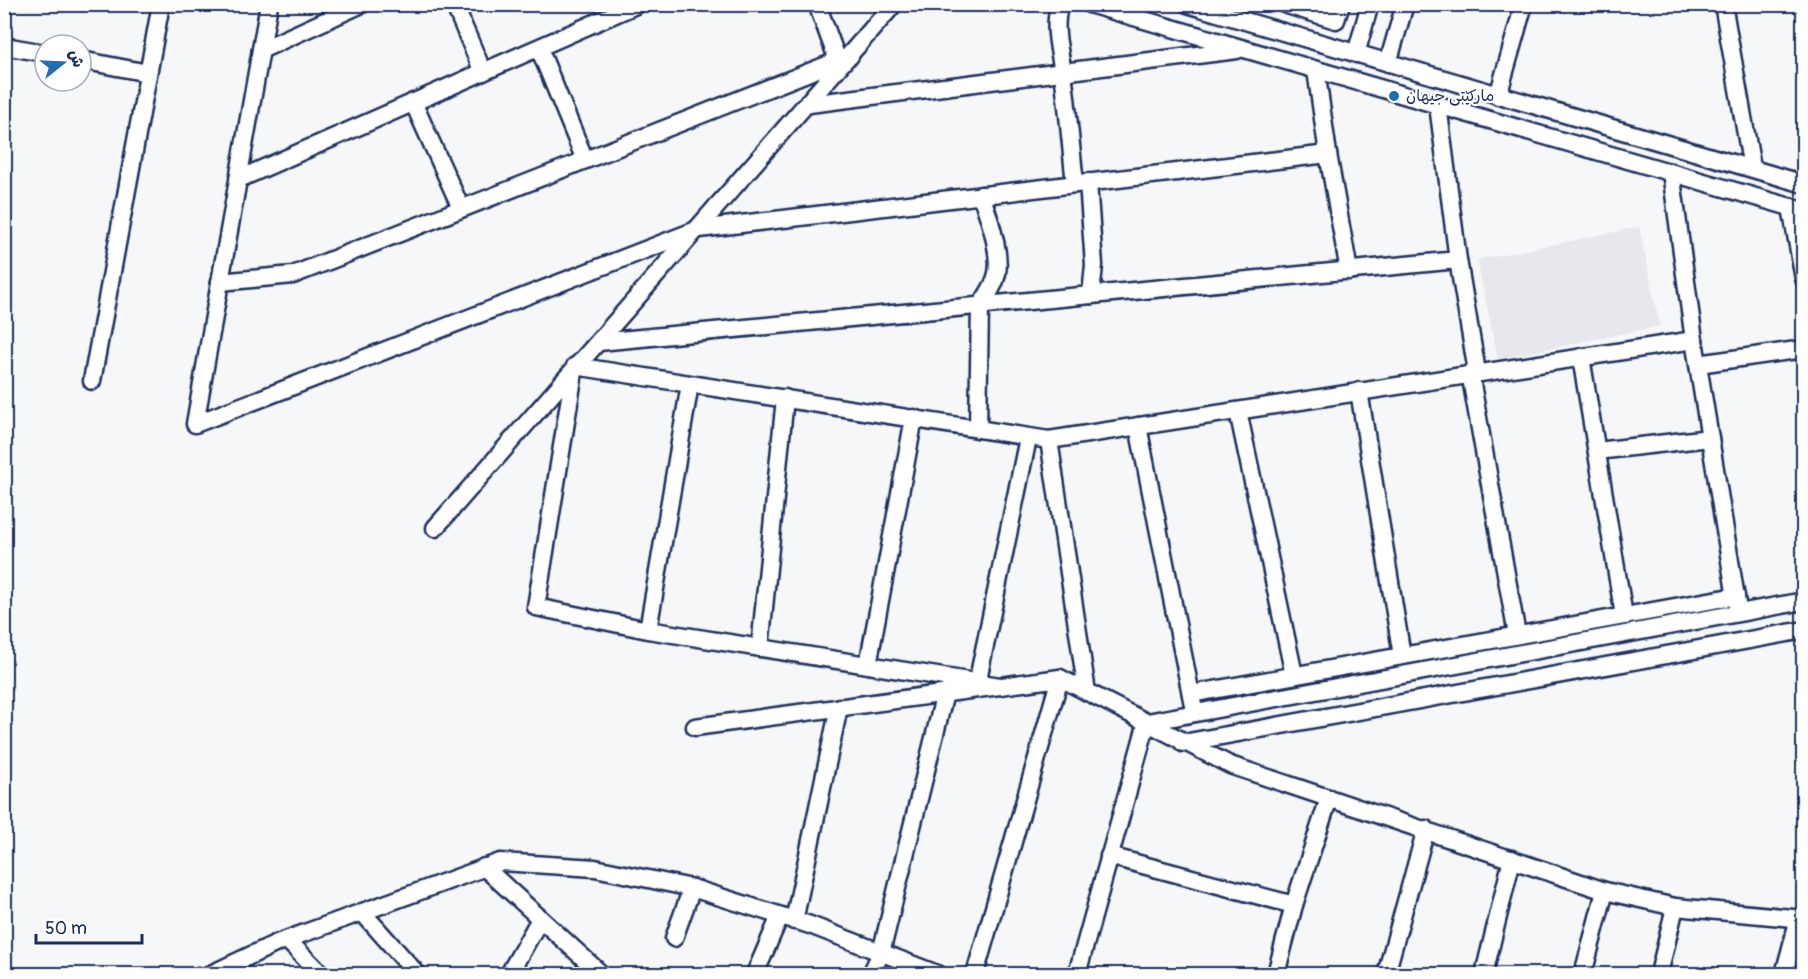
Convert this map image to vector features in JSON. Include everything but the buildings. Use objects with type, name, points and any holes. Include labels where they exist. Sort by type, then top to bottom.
[{"type":"street","points":[[92,381],[161,4]]},
{"type":"street","points":[[269,4],[195,424],[699,229],[1328,154]]},
{"type":"street","points":[[261,50],[362,4]]},
{"type":"street","points":[[454,4],[483,72]]},
{"type":"street","points":[[239,179],[638,4]]},
{"type":"street","points":[[817,4],[845,58]]},
{"type":"street","points":[[435,528],[575,366],[599,342],[809,104],[845,58],[894,4]]},
{"type":"street","points":[[1060,4],[1056,15],[1056,36],[1094,265],[1090,295]]},
{"type":"street","points":[[1089,4],[1797,209],[1803,279]]},
{"type":"street","points":[[1187,4],[1803,184]]},
{"type":"street","points":[[1284,4],[1336,20],[1341,4]]},
{"type":"street","points":[[1356,54],[1370,4]]},
{"type":"street","points":[[1388,63],[1405,4]]},
{"type":"street","points":[[1498,96],[1524,4]]},
{"type":"street","points":[[1723,4],[1752,168]]},
{"type":"street","points":[[4,46],[33,51]]},
{"type":"street","points":[[539,48],[585,160]]},
{"type":"street","points":[[809,104],[1244,49]]},
{"type":"street","points":[[220,282],[293,275],[845,58]]},
{"type":"street","points":[[93,62],[148,73]]},
{"type":"street","points":[[1316,70],[1349,271]]},
{"type":"street","points":[[413,102],[461,208]]},
{"type":"street","points":[[1438,105],[1473,372],[1517,635]]},
{"type":"street","points":[[1671,172],[1694,340],[1738,613]]},
{"type":"street","points":[[978,429],[980,306],[990,291],[998,272],[990,223],[981,195]]},
{"type":"street","points":[[599,342],[1458,260]]},
{"type":"street","points":[[575,366],[1049,440],[1473,372],[1694,340]]},
{"type":"street","points":[[1698,364],[1803,349]]},
{"type":"street","points":[[1581,357],[1624,616]]},
{"type":"street","points":[[575,366],[536,607],[648,630],[977,685],[1000,686],[1060,678],[1183,743],[1230,765],[1605,891],[1675,907],[1801,918],[1784,975]]},
{"type":"street","points":[[648,630],[690,384]]},
{"type":"street","points":[[1359,391],[1402,656]]},
{"type":"street","points":[[760,648],[785,398]]},
{"type":"street","points":[[1238,411],[1294,675]]},
{"type":"street","points":[[868,665],[914,418]]},
{"type":"street","points":[[1138,426],[1194,713]]},
{"type":"street","points":[[977,685],[1028,438]]},
{"type":"street","points":[[1597,451],[1710,438]]},
{"type":"street","points":[[1049,440],[1088,692]]},
{"type":"street","points":[[1191,694],[1736,596]]},
{"type":"street","points":[[1147,722],[1803,600]]},
{"type":"street","points":[[1183,743],[1803,630]]},
{"type":"street","points":[[975,975],[1060,678]]},
{"type":"street","points":[[695,727],[945,693],[977,685]]},
{"type":"street","points":[[871,975],[881,953],[945,693]]},
{"type":"street","points":[[755,975],[787,918],[839,707]]},
{"type":"street","points":[[1077,975],[1147,722]]},
{"type":"street","points":[[1276,975],[1294,905],[1329,798]]},
{"type":"street","points":[[1386,975],[1426,829]]},
{"type":"street","points":[[1109,856],[1294,905]]},
{"type":"street","points":[[1484,975],[1512,859]]},
{"type":"street","points":[[211,975],[287,940],[501,862],[595,868],[692,888],[787,918],[937,975]]},
{"type":"street","points":[[484,867],[601,975]]},
{"type":"street","points":[[674,938],[692,888]]},
{"type":"street","points":[[1583,975],[1605,891]]},
{"type":"street","points":[[1659,975],[1675,907]]},
{"type":"street","points":[[362,912],[417,975]]},
{"type":"street","points":[[509,975],[540,919]]},
{"type":"street","points":[[287,940],[321,975]]},
{"type":"shaded area","points":[[1639,227],[1660,326],[1498,359],[1477,260]]},
{"type":"place","name":"مارکێتی جیهان","points":[[1394,96]]}]
